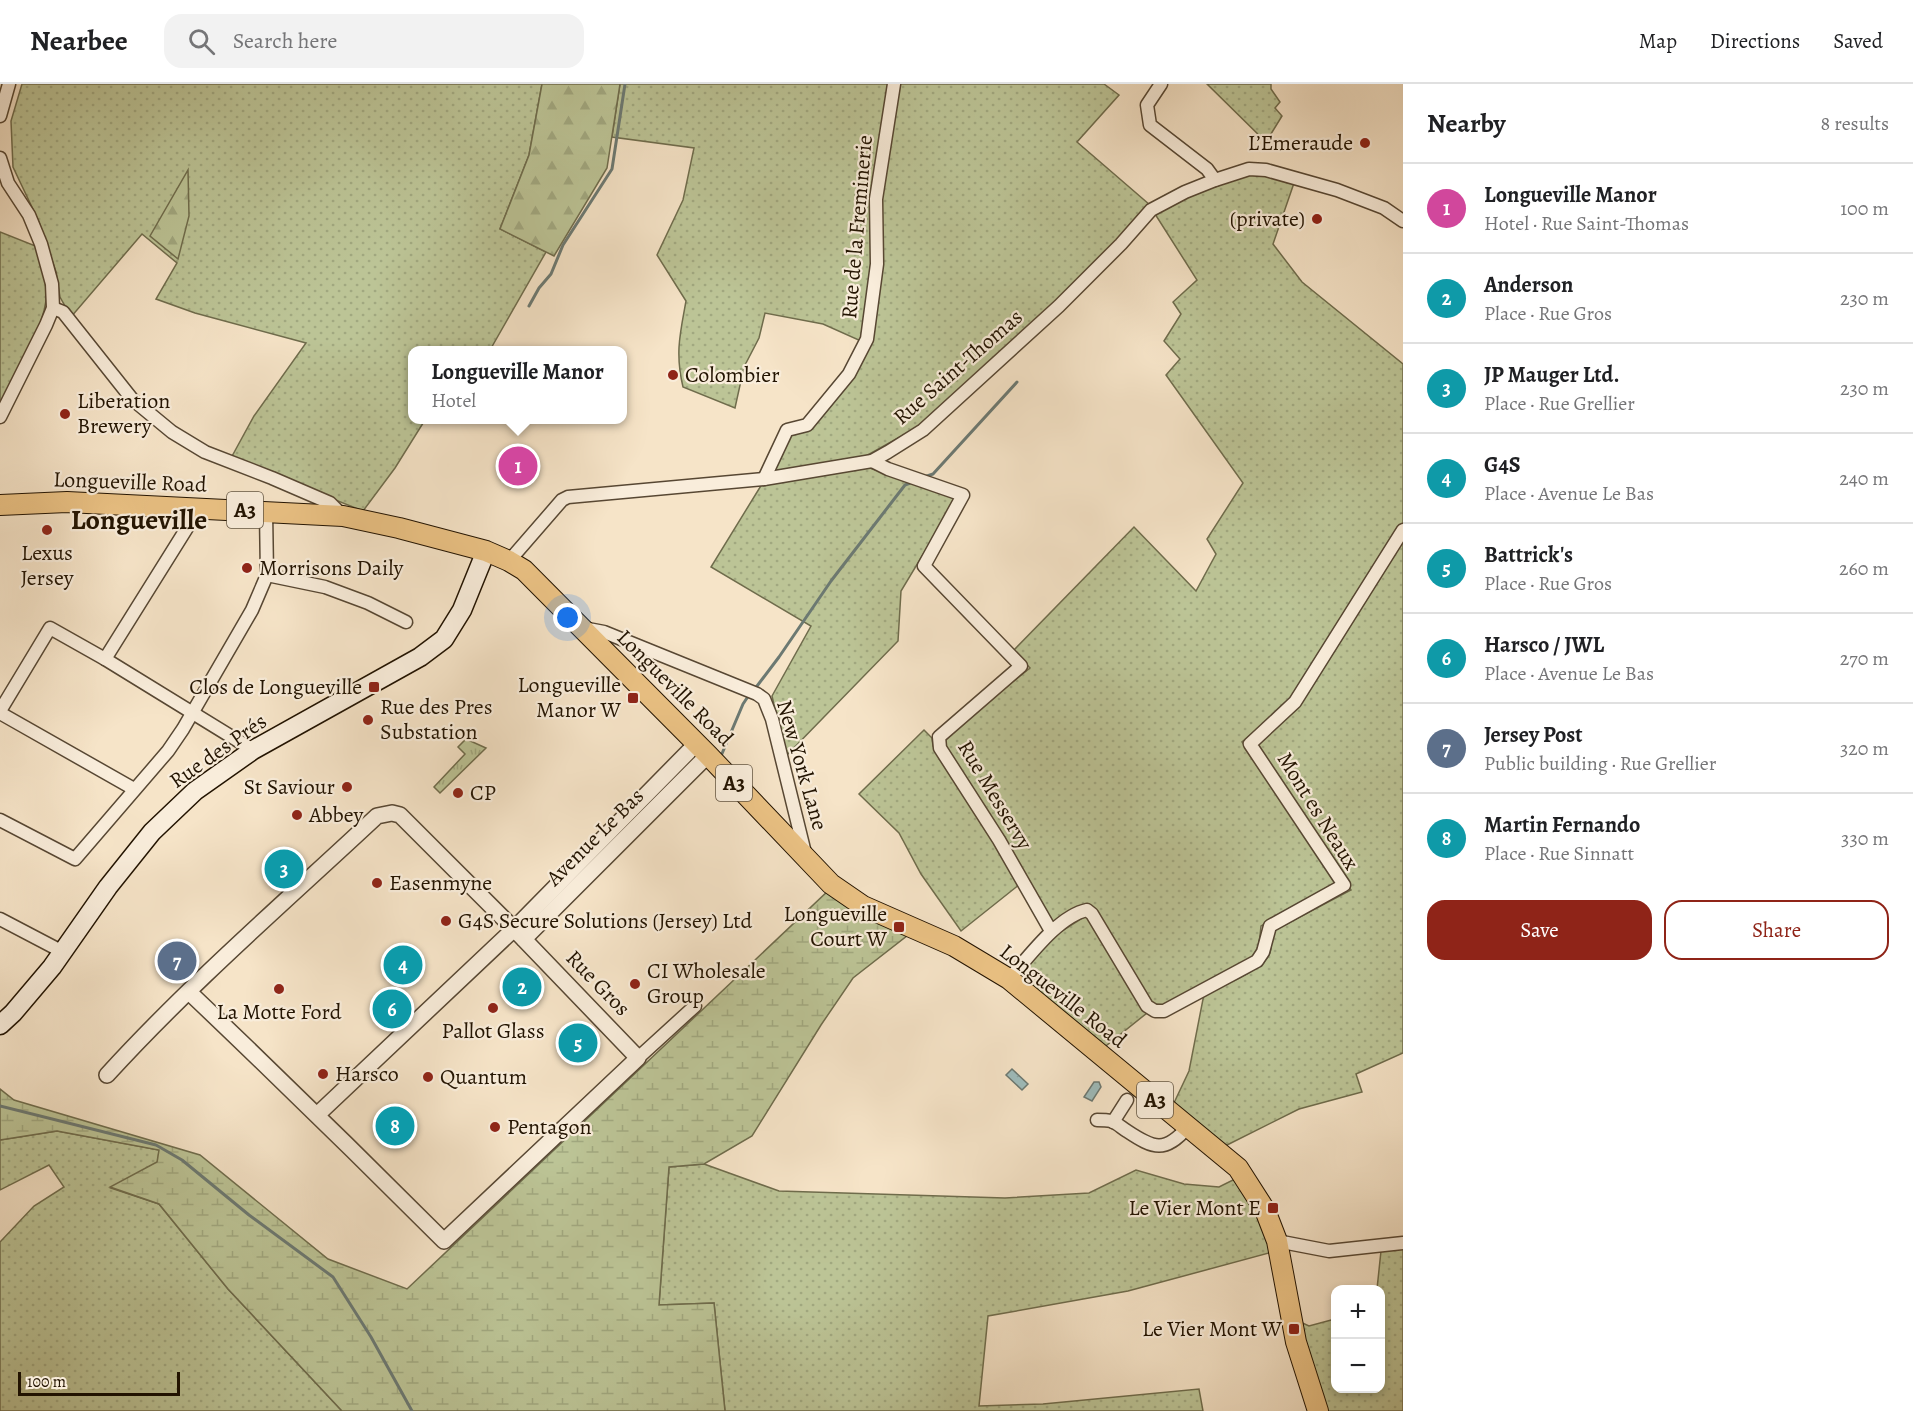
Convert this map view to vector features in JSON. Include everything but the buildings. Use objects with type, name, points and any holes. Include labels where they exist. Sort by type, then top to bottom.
[{"type":"main road","name":"Longueville Road","points":[[0,505],[67,502],[343,516],[486,551],[509,561],[524,570],[582,628],[831,884],[863,906],[954,946],[1009,979],[1238,1168],[1265,1210],[1277,1241]]},
{"type":"main road","name":"Rue des Prés","points":[[0,1025],[20,1006],[63,952],[108,886],[152,832],[195,791],[253,750],[420,657],[444,639],[462,610],[486,551]]},
{"type":"main road","name":"A3","points":[[1277,1241],[1296,1342],[1318,1411]]},
{"type":"street","points":[[0,116],[9,84]]},
{"type":"street","name":"Rue de la Freminerie","points":[[764,479],[787,430],[807,425],[849,374],[867,339],[877,264],[876,199],[894,84]]},
{"type":"street","points":[[1161,84],[1147,105],[1150,125],[1207,169],[1215,180]]},
{"type":"street","points":[[0,163],[8,183],[28,215],[42,244],[52,284],[53,308],[0,417]]},
{"type":"street","name":"Rue Saint-Thomas","points":[[509,561],[562,500],[568,497],[764,479],[872,461],[923,430],[1059,306],[1121,244],[1151,210],[1185,192],[1215,180],[1249,169],[1266,170],[1337,190],[1384,208],[1403,221]]},
{"type":"street","points":[[53,308],[63,312],[132,399],[172,432],[205,452],[330,503],[343,516]]},
{"type":"street","name":"Rue Messervy","points":[[872,461],[888,469],[963,495],[924,566],[1021,666],[939,737],[940,748],[999,840],[1051,931]]},
{"type":"street","points":[[105,659],[200,507]]},
{"type":"street","points":[[0,820],[75,859],[168,751],[252,610],[267,575],[266,511]]},
{"type":"street","name":"Mont es Neaux","points":[[1009,979],[1051,931],[1080,911],[1087,910],[1148,1006],[1155,1011],[1164,1011],[1257,961],[1263,952],[1270,927],[1344,885],[1250,744],[1295,702],[1403,530]]},
{"type":"street","points":[[267,575],[325,587],[368,603],[406,622]]},
{"type":"street","points":[[134,789],[0,712],[50,628],[253,750]]},
{"type":"street","name":"New York Lane","points":[[582,628],[604,632],[757,694],[764,699],[772,719],[806,857]]},
{"type":"street","name":"Avenue Le Bas","points":[[317,1115],[519,934],[702,749]]},
{"type":"street","name":"Rue Gros","points":[[189,992],[377,816],[392,813],[400,815],[638,1058]]},
{"type":"street","points":[[0,919],[63,952]]},
{"type":"street","points":[[107,1075],[130,1049],[189,992],[444,1242],[695,1005]]},
{"type":"street","points":[[1113,1122],[1128,1100]]},
{"type":"street","points":[[1097,1120],[1113,1122],[1144,1142],[1155,1146],[1168,1144],[1188,1127]]},
{"type":"street","points":[[1277,1241],[1329,1251],[1403,1243]]},
{"type":"green space","points":[[22,84],[542,84],[529,155],[500,229],[546,252],[492,346],[408,346],[408,424],[422,424],[395,468],[363,511],[231,458],[254,416],[306,343],[195,313],[156,299],[177,263],[142,234],[71,317],[60,297],[56,272],[39,222],[13,167],[11,121]]},
{"type":"green space","points":[[542,84],[620,84],[607,168],[554,256],[500,229],[529,155]]},
{"type":"green space","points":[[620,84],[891,84],[875,262],[863,342],[823,324],[765,313],[759,338],[744,367],[735,408],[683,387],[679,354],[686,301],[657,255],[683,200],[694,148],[612,137]]},
{"type":"green space","points":[[897,84],[1104,84],[1119,95],[1077,142],[1150,205],[1062,298],[916,428],[866,456],[769,472],[786,437],[808,428],[871,339],[881,203]]},
{"type":"green space","points":[[1207,84],[1271,84],[1271,89],[1280,102],[1275,108],[1282,116],[1266,142]]},
{"type":"green space","points":[[188,170],[189,216],[178,259],[150,236]]},
{"type":"green space","points":[[1251,174],[1294,183],[1273,244],[1302,282],[1403,364],[1403,526],[1293,700],[1242,742],[1337,885],[1261,926],[1257,950],[1240,967],[1165,1005],[1153,1004],[1089,904],[1054,924],[944,747],[945,735],[1030,668],[1013,651],[1134,527],[1196,591],[1216,554],[1207,539],[1243,483],[1166,375],[1180,359],[1164,341],[1181,314],[1173,302],[1197,280],[1155,214],[1191,194]]},
{"type":"green space","points":[[0,232],[38,247],[47,288],[46,302],[37,332],[0,406]]},
{"type":"green space","points":[[867,467],[957,498],[901,591],[898,641],[786,756],[772,696],[811,626],[711,567],[762,484]]},
{"type":"green space","points":[[1403,538],[1403,1053],[1356,1074],[1362,1092],[1299,1109],[1223,1147],[1173,1105],[1189,1071],[1204,994],[1251,972],[1266,960],[1270,953],[1275,930],[1351,890],[1256,744],[1297,704]]},
{"type":"green space","points":[[924,730],[932,738],[933,746],[1020,884],[961,931],[921,874],[899,833],[859,794]]},
{"type":"green space","points":[[466,739],[486,748],[440,793],[434,787],[465,754],[458,747]]},
{"type":"green space","points":[[829,890],[908,935],[853,978],[752,1136],[704,1164],[669,1167],[659,1305],[714,1303],[725,1411],[342,1411],[228,1289],[159,1204],[110,1187],[157,1162],[159,1150],[57,1131],[0,1140],[0,1089],[14,1100],[200,1155],[328,1259],[407,1289]]},
{"type":"green space","points":[[1087,915],[1147,1013],[1102,1049],[1018,977],[1054,936]]},
{"type":"green space","points":[[57,1131],[159,1150],[158,1162],[111,1188],[159,1204],[228,1289],[342,1411],[0,1411],[0,1242],[34,1206],[64,1187],[49,1165],[0,1190],[0,1140]]},
{"type":"green space","points":[[704,1164],[779,1191],[1005,1198],[1089,1193],[1136,1170],[1184,1184],[1219,1187],[1237,1178],[1258,1213],[1272,1245],[1269,1253],[1128,1291],[988,1316],[979,1406],[1043,1404],[1199,1389],[1203,1411],[725,1411],[714,1303],[659,1305],[669,1167]]},
{"type":"green space","points":[[1403,1247],[1403,1411],[1326,1411],[1298,1321],[1309,1326],[1331,1320],[1331,1393],[1385,1393],[1385,1285],[1377,1285],[1381,1251]]},
{"type":"water","points":[[1012,1069],[1028,1084],[1022,1090],[1006,1075]]},
{"type":"water","points":[[1094,1082],[1099,1082],[1101,1087],[1092,1101],[1084,1097]]},
{"type":"waterway","points":[[529,306],[539,288],[551,274],[563,245],[612,169],[625,84]]},
{"type":"waterway","points":[[924,477],[933,474],[1017,382]]},
{"type":"waterway","points":[[754,690],[831,581],[905,485],[913,482]]},
{"type":"waterway","points":[[721,756],[749,695]]},
{"type":"waterway","points":[[0,1106],[156,1145],[182,1160],[249,1215],[333,1277],[371,1337],[412,1411]]},
{"type":"place","name":"L’Emeraude","points":[[1365,143]]},
{"type":"place","name":"(private)","points":[[1317,219]]},
{"type":"place","name":"Colombier","points":[[673,375]]},
{"type":"place","name":"Liberation Brewery","points":[[65,414]]},
{"type":"place","name":"Longueville Manor","points":[[518,466]]},
{"type":"place","name":"Lexus Jersey","points":[[47,530]]},
{"type":"place","name":"Morrisons Daily","points":[[247,568]]},
{"type":"place","name":"Clos de Longueville","points":[[374,687]]},
{"type":"place","name":"Longueville Manor W","points":[[633,698]]},
{"type":"place","name":"Rue des Pres Substation","points":[[368,720]]},
{"type":"place","name":"St Saviour","points":[[347,787]]},
{"type":"place","name":"CP","points":[[458,793]]},
{"type":"place","name":"Abbey","points":[[297,815]]},
{"type":"place","name":"JP Mauger Ltd.","points":[[284,869]]},
{"type":"place","name":"Easenmyne","points":[[377,883]]},
{"type":"place","name":"G4S Secure Solutions (Jersey) Ltd","points":[[446,921]]},
{"type":"place","name":"Longueville Court W","points":[[899,927]]},
{"type":"place","name":"Jersey Post","points":[[177,961]]},
{"type":"place","name":"G4S","points":[[403,965]]},
{"type":"place","name":"CI Wholesale Group","points":[[635,984]]},
{"type":"place","name":"Anderson","points":[[522,987]]},
{"type":"place","name":"La Motte Ford","points":[[279,989]]},
{"type":"place","name":"Pallot Glass","points":[[493,1008]]},
{"type":"place","name":"Harsco / JWL","points":[[392,1009]]},
{"type":"place","name":"Battrick's","points":[[578,1043]]},
{"type":"place","name":"Harsco","points":[[323,1074]]},
{"type":"place","name":"Quantum","points":[[428,1077]]},
{"type":"place","name":"Martin Fernando","points":[[395,1126]]},
{"type":"place","name":"Pentagon","points":[[495,1127]]},
{"type":"place","name":"Le Vier Mont E","points":[[1273,1208]]},
{"type":"place","name":"Le Vier Mont W","points":[[1294,1329]]},
{"type":"district","name":"Longueville","points":[[139,520]]}]
